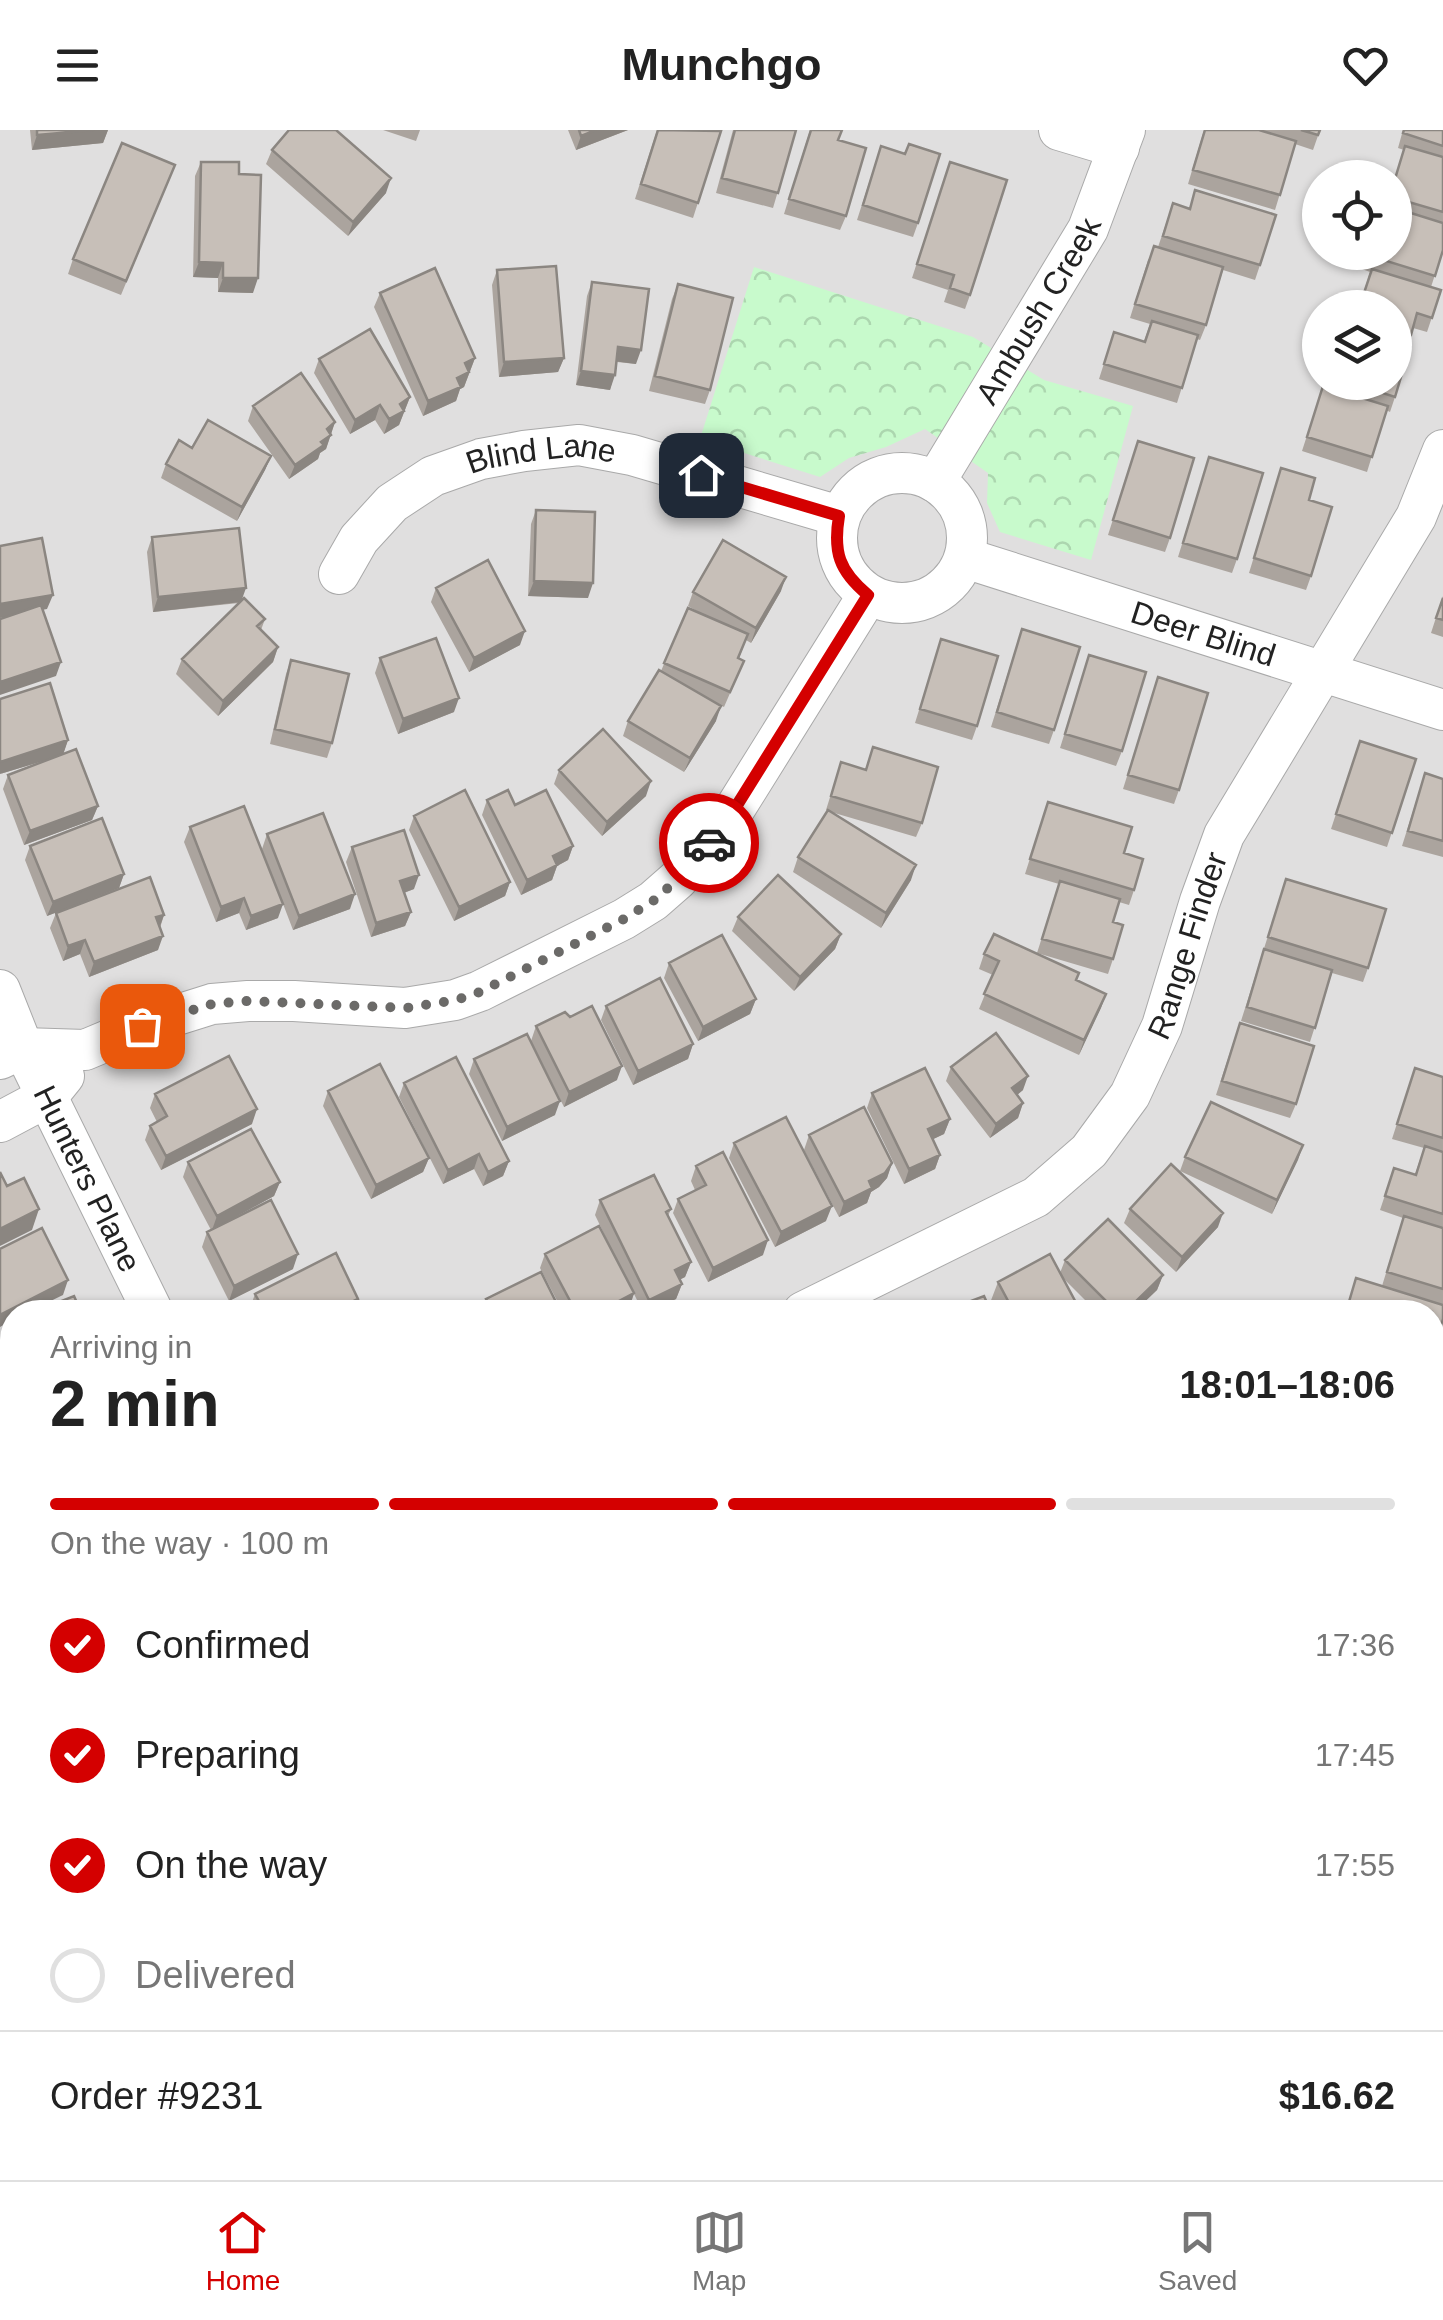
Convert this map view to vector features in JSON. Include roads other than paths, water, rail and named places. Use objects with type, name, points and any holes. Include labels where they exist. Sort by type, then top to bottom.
[{"type":"street","points":[[1059,130],[1122,139]]},
{"type":"street","name":"Ambush Creek","points":[[934,482],[1088,229],[1122,139]]},
{"type":"street","name":"Blind Lane","points":[[339,574],[359,539],[392,503],[434,476],[481,459],[524,451],[578,445],[632,454],[839,516]]},
{"type":"street","name":"Range Finder","points":[[828,1300],[1036,1198],[1089,1151],[1130,1095],[1162,1026],[1224,835],[1416,517],[1443,450]]},
{"type":"street","points":[[890,474],[913,474],[934,482],[952,496],[963,514],[968,536],[965,558],[954,579],[936,595],[914,603],[890,603],[868,595],[851,580],[840,560],[836,538],[839,516],[851,496],[869,481],[890,474]]},
{"type":"street","name":"Deer Blind","points":[[965,558],[1443,710]]},
{"type":"street","points":[[11,1054],[85,1050],[142,1026],[212,1004],[294,1001],[406,1008],[456,1000],[480,992],[624,919],[677,880],[723,826],[868,595]]},
{"type":"street","name":"Hunters Plane","points":[[0,990],[11,1054],[46,1097],[148,1300]]},
{"type":"street","points":[[0,1122],[46,1097],[85,1050]]}]
